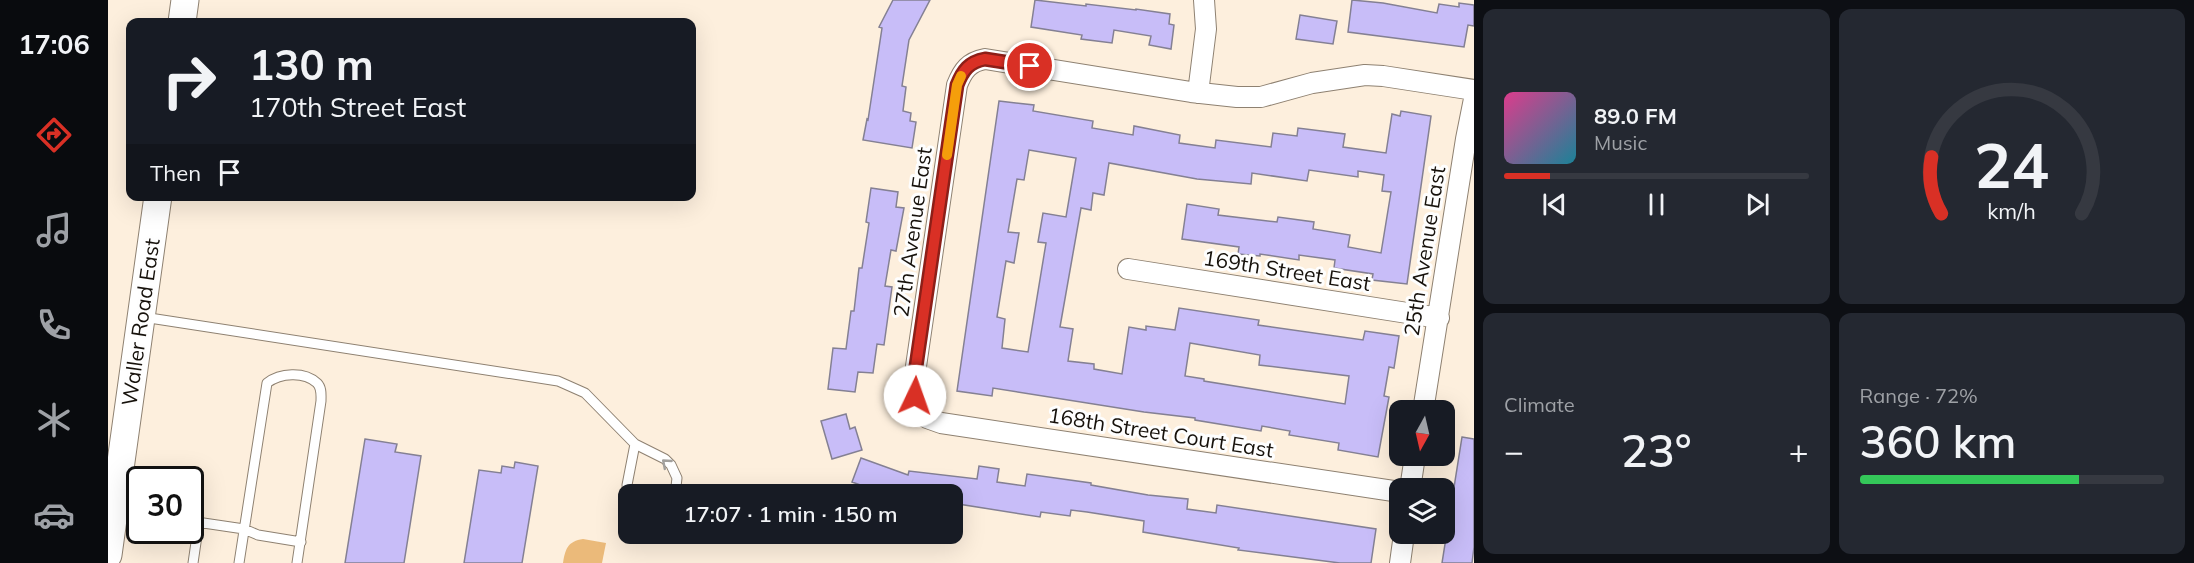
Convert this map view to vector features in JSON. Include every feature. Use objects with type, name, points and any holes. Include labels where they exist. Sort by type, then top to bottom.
[{"type":"street","points":[[183,18],[186,0]]},
{"type":"street","points":[[1204,0],[1206,28],[1198,93],[1261,97],[1312,83],[1365,75],[1474,90]]},
{"type":"street","name":"27th Avenue East","points":[[921,410],[915,396],[916,368],[957,85],[970,64],[985,59],[1198,93]]},
{"type":"street","name":"25th Avenue East","points":[[1425,400],[1474,99]]},
{"type":"street","name":"Waller Road East","points":[[126,509],[113,475],[141,317],[157,201]]},
{"type":"street","name":"169th Street East","points":[[1128,269],[1439,318]]},
{"type":"street","name":"168th Street Court East","points":[[921,410],[927,418],[941,423],[1389,490]]},
{"type":"street","name":"Waller Road East","points":[[108,555],[126,514]]},
{"type":"street","points":[[1400,563],[1403,544]]},
{"type":"lane","points":[[141,317],[558,381],[585,393],[635,444],[665,459],[671,465],[677,478],[676,484]]},
{"type":"lane","points":[[239,563],[267,383],[280,375],[308,378],[318,384],[321,390],[297,563]]},
{"type":"lane","points":[[627,484],[635,444]]},
{"type":"lane","points":[[204,523],[244,529],[258,535],[301,542]]},
{"type":"lane","points":[[193,544],[193,563]]},
{"type":"shaded area","points":[[583,539],[606,543],[602,563],[563,563],[568,546]]},
{"type":"building","points":[[893,0],[930,0],[909,40],[902,86],[906,87],[903,111],[911,113],[910,121],[916,122],[912,148],[863,140],[882,28],[879,27]]},
{"type":"building","points":[[1035,0],[1170,14],[1169,24],[1174,25],[1171,49],[1149,45],[1151,36],[1114,30],[1112,43],[1081,39],[1082,35],[1031,27]]},
{"type":"building","points":[[1352,0],[1437,13],[1439,4],[1459,7],[1459,3],[1474,5],[1474,26],[1468,25],[1464,47],[1348,32]]},
{"type":"building","points":[[1300,15],[1337,21],[1333,44],[1296,39]]},
{"type":"building","points":[[999,101],[1034,105],[1033,111],[1093,121],[1092,128],[1133,135],[1134,126],[1180,135],[1179,143],[1215,148],[1216,140],[1271,147],[1273,133],[1297,136],[1298,128],[1345,134],[1343,147],[1386,153],[1392,114],[1400,116],[1401,111],[1431,116],[1407,284],[1372,280],[1373,274],[1334,268],[1335,260],[1299,255],[1299,260],[1260,254],[1260,256],[1238,254],[1239,247],[1182,239],[1187,204],[1219,209],[1218,215],[1277,222],[1278,217],[1314,222],[1313,229],[1350,235],[1348,247],[1381,253],[1391,192],[1382,191],[1384,175],[1358,171],[1358,177],[1309,170],[1307,181],[1252,173],[1251,184],[1197,179],[1109,163],[1104,195],[1093,193],[1091,210],[1081,208],[1060,327],[1073,329],[1068,361],[1094,364],[1094,369],[1122,374],[1129,327],[1146,330],[1146,326],[1175,330],[1179,308],[1259,320],[1258,325],[1363,340],[1365,331],[1399,336],[1394,368],[1389,367],[1384,396],[1389,397],[1378,457],[1338,450],[1339,443],[1289,435],[1290,431],[1262,426],[1261,431],[1195,420],[1195,418],[993,388],[992,396],[957,391]],"holes":[[[1029,150],[1076,158],[1066,217],[1043,213],[1038,242],[1046,243],[1028,352],[1002,348],[1005,319],[997,317],[1006,261],[1014,263],[1019,233],[1008,232],[1017,179],[1024,180]],[[1190,343],[1260,355],[1259,365],[1349,376],[1345,404],[1185,376]]]},
{"type":"building","points":[[871,188],[898,192],[896,207],[904,208],[896,251],[891,250],[885,286],[892,287],[884,345],[877,344],[873,373],[858,372],[855,392],[828,389],[833,348],[846,349],[851,311],[854,311],[859,268],[862,268],[869,223],[866,222]]},
{"type":"building","points":[[846,414],[850,429],[855,427],[862,450],[832,459],[821,421]]},
{"type":"building","points":[[1462,437],[1474,439],[1472,563],[1442,563],[1445,544],[1455,544],[1455,481]]},
{"type":"building","points":[[365,439],[397,444],[395,452],[421,456],[404,563],[345,563]]},
{"type":"building","points":[[861,458],[908,475],[909,471],[977,479],[979,466],[999,469],[997,482],[1025,486],[1027,474],[1091,483],[1091,485],[1148,495],[1188,499],[1187,509],[1216,513],[1217,505],[1376,529],[1371,563],[1340,563],[1238,550],[1239,548],[1143,532],[1144,521],[1087,512],[1071,510],[1070,516],[1041,512],[1040,517],[963,505],[963,484],[858,484],[852,482]]},
{"type":"building","points":[[515,462],[538,466],[522,563],[464,563],[479,470],[501,473],[502,466],[514,468]]},
{"type":"slow traffic","points":[[947,155],[957,85],[961,76]]},
{"type":"route","points":[[915,396],[914,380],[957,85],[970,64],[978,60],[1030,66]]}]
